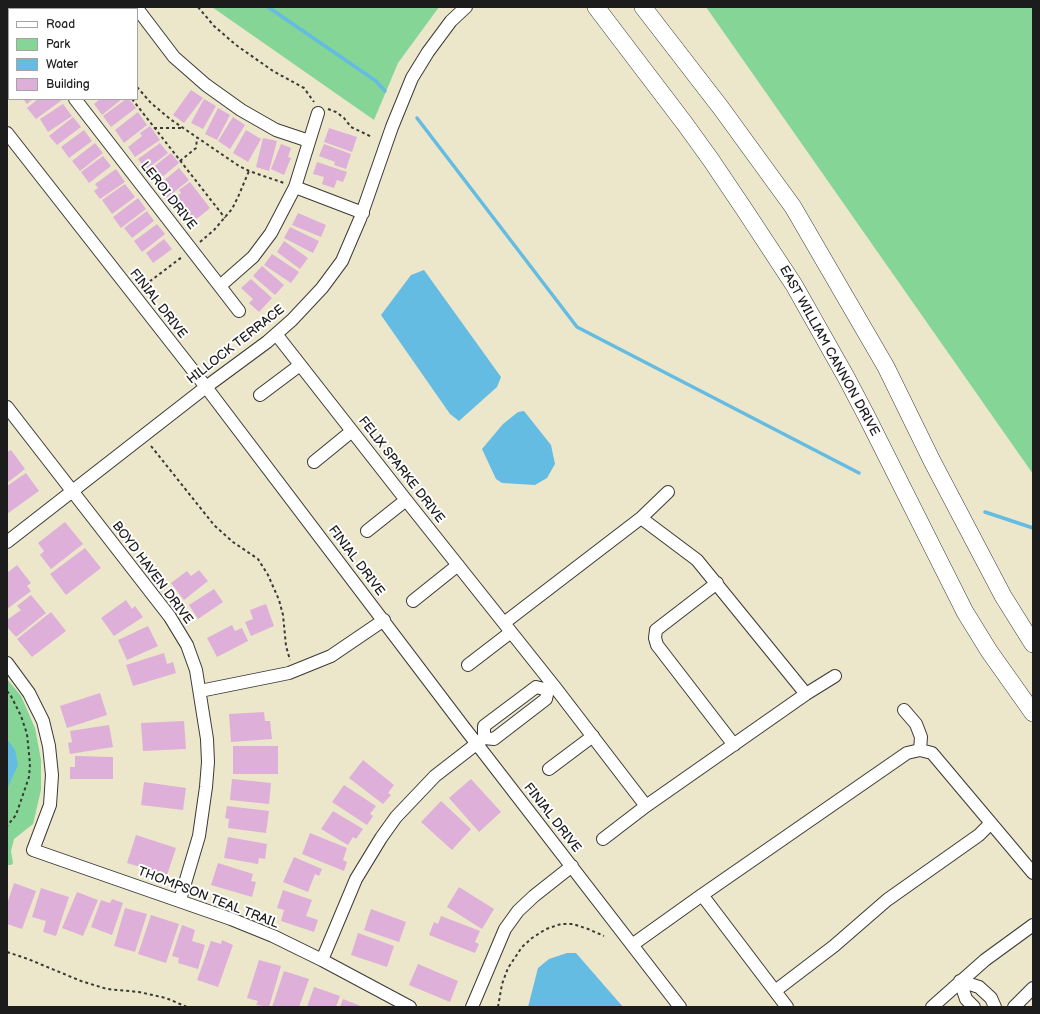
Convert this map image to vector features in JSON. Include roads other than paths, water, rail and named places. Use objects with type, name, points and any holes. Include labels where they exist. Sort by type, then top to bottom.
[{"type":"street","name":"HILLOCK TERRACE","points":[[7,542],[276,334],[292,320],[322,288],[342,261],[412,78],[428,52],[451,22],[466,7]]},
{"type":"street","name":"EAST WILLIAM CANNON DRIVE","points":[[596,7],[712,160],[794,285],[843,370],[966,612],[989,651],[1033,713]]},
{"type":"street","points":[[643,7],[721,108],[793,207],[886,367],[932,461],[1003,596],[1033,644]]},
{"type":"street","points":[[138,10],[174,57],[206,85],[242,110],[270,126],[309,141]]},
{"type":"street","name":"LEROI DRIVE","points":[[76,100],[239,311]]},
{"type":"street","points":[[220,286],[253,257],[271,233],[309,141],[318,108]]},
{"type":"street","name":"FINIAL DRIVE","points":[[7,134],[206,387],[384,620],[480,741],[572,866],[680,1007]]},
{"type":"street","points":[[290,185],[362,212]]},
{"type":"street","name":"FELIX SPARKE DRIVE","points":[[276,334],[508,628],[551,688],[593,736],[646,806]]},
{"type":"street","points":[[260,396],[300,365]]},
{"type":"street","name":"BOYD HAVEN DRIVE","points":[[7,406],[170,617],[187,645],[196,670],[207,739],[208,762],[199,836],[180,900]]},
{"type":"street","points":[[314,462],[352,431]]},
{"type":"street","points":[[468,665],[508,628],[641,518],[668,492]]},
{"type":"street","points":[[367,531],[406,500]]},
{"type":"street","points":[[641,518],[698,560],[806,694]]},
{"type":"street","points":[[413,601],[458,566]]},
{"type":"street","points":[[717,583],[656,630],[655,638],[657,645],[734,745]]},
{"type":"street","points":[[200,691],[289,673],[331,656],[384,620]]},
{"type":"street","name":"THOMPSON TEAL TRAIL","points":[[7,663],[29,693],[43,722],[49,746],[52,775],[50,804],[34,850],[180,900],[273,936],[322,960],[410,1007]]},
{"type":"street","points":[[603,839],[646,806],[806,694],[835,676]]},
{"type":"street","points":[[322,960],[356,879],[381,838],[396,817],[435,776],[480,741],[484,726],[536,687],[551,688]]},
{"type":"street","points":[[904,710],[916,724],[921,737],[920,750]]},
{"type":"street","points":[[549,769],[593,736]]},
{"type":"street","points":[[632,945],[907,753],[920,750],[932,753],[1033,873]]},
{"type":"street","points":[[775,991],[834,946],[887,900],[979,835],[991,824]]},
{"type":"street","points":[[472,1007],[505,930],[518,911],[534,896],[572,866]]},
{"type":"street","points":[[702,895],[788,1007]]},
{"type":"street","points":[[932,1007],[985,960],[1033,925]]},
{"type":"street","points":[[960,981],[966,999],[974,1007]]},
{"type":"street","points":[[960,981],[979,986],[991,998],[995,1007]]},
{"type":"street","points":[[1014,1007],[1033,988]]},
{"type":"water","points":[[424,270],[501,377],[497,387],[459,421],[450,414],[381,315],[411,275]]},
{"type":"water","points":[[524,411],[551,445],[555,464],[547,478],[535,485],[502,483],[496,479],[482,449],[503,424],[518,412]]},
{"type":"water","points":[[7,739],[15,750],[18,765],[7,789]]},
{"type":"water","points":[[567,953],[576,953],[623,1007],[528,1007],[538,968],[549,959]]},
{"type":"waterway","points":[[268,7],[376,81],[385,91]]},
{"type":"waterway","points":[[417,118],[577,327],[859,473]]},
{"type":"waterway","points":[[985,512],[1033,528]]}]
